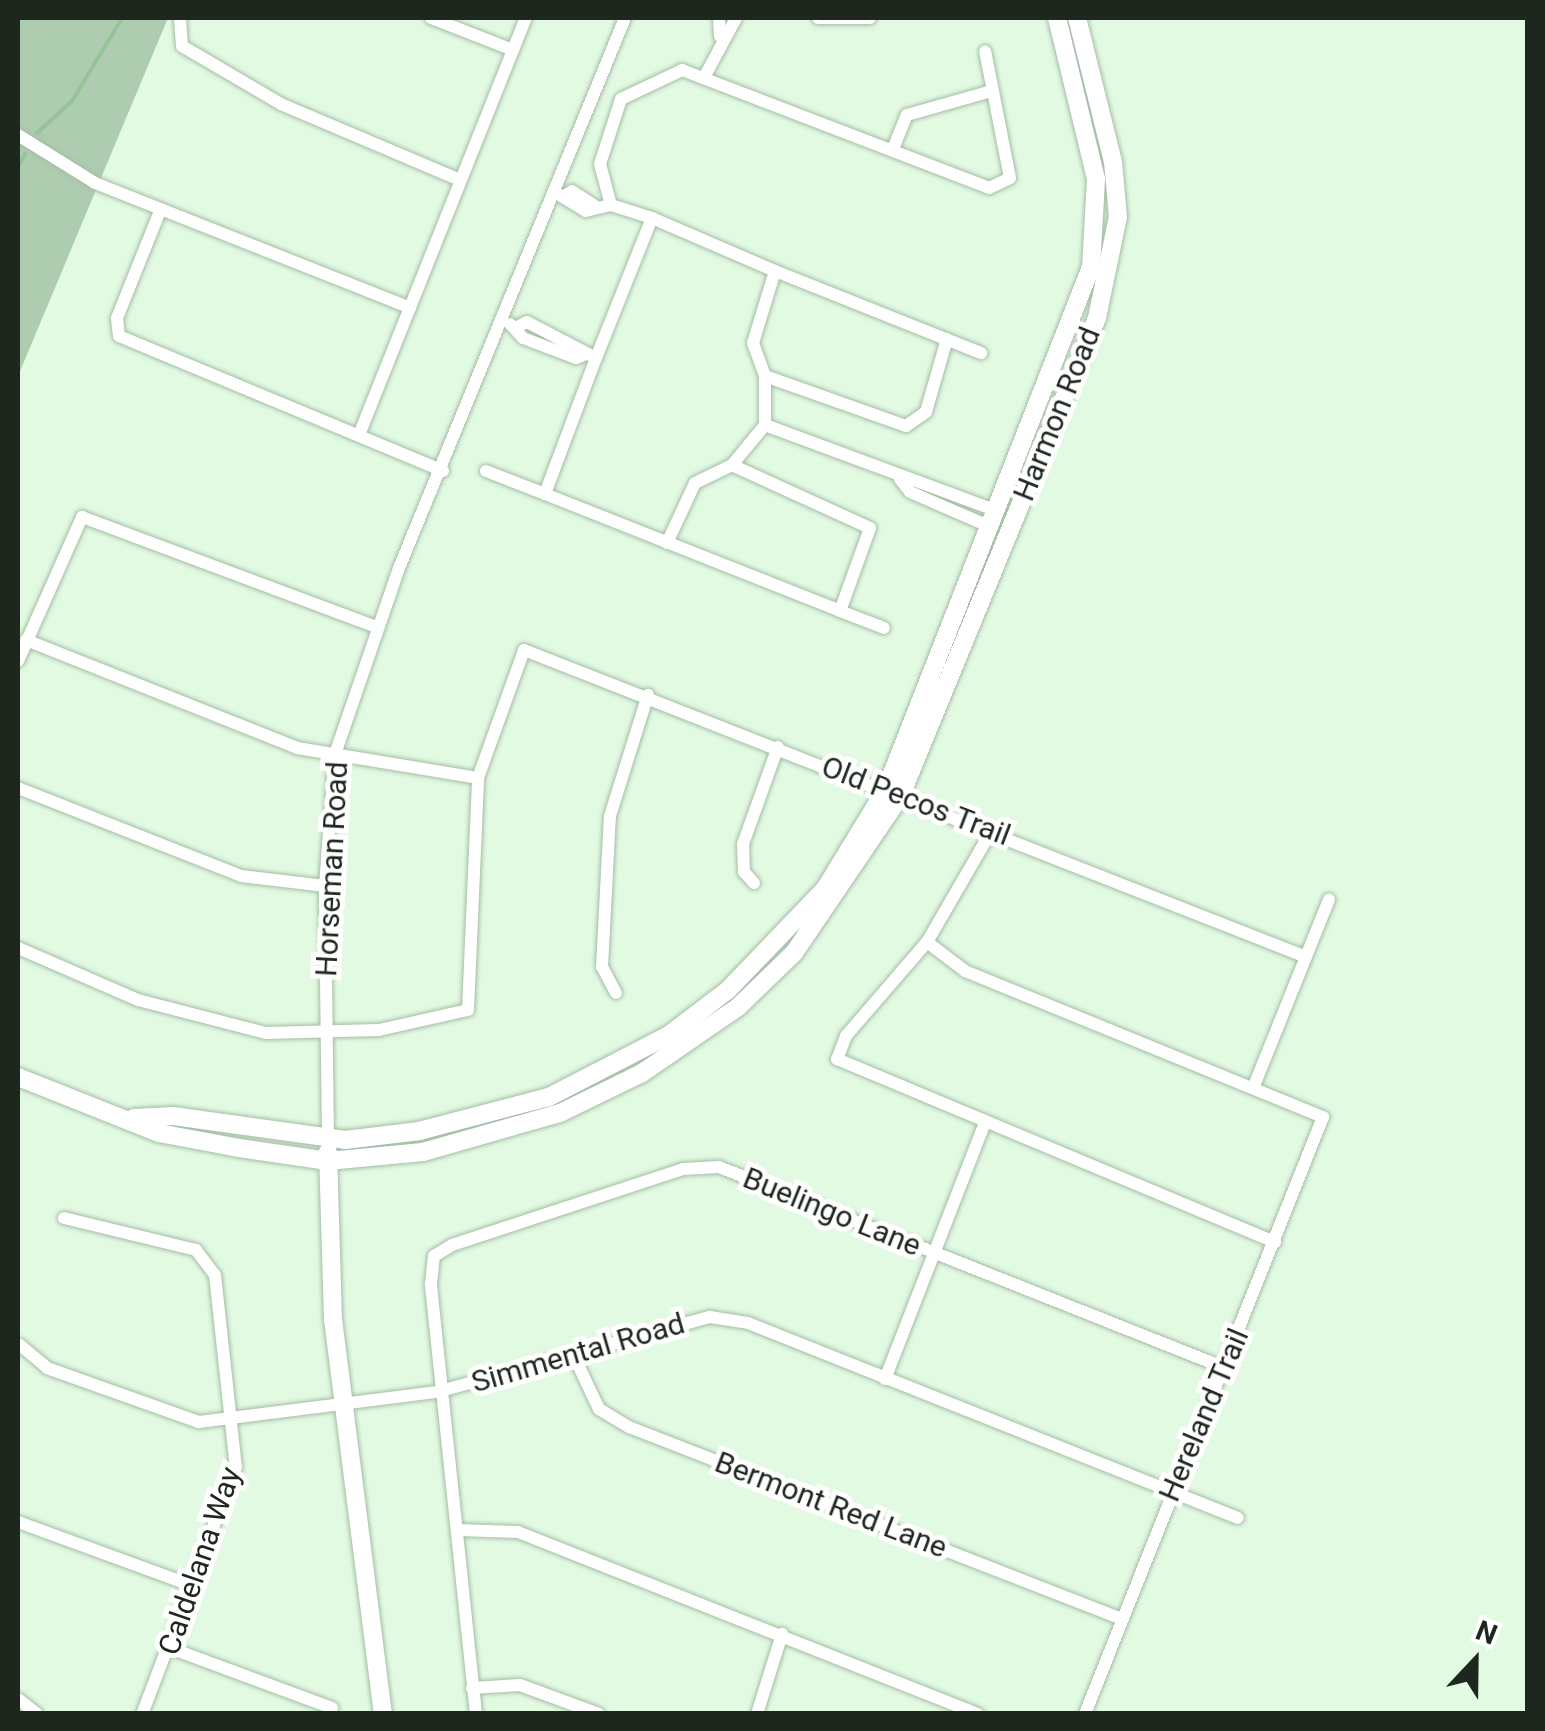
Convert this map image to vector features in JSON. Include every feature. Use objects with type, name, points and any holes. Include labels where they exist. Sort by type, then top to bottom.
[{"type":"street","points":[[180,18],[182,46],[281,104],[460,180]]},
{"type":"street","points":[[431,18],[513,50]]},
{"type":"street","points":[[359,435],[526,18]]},
{"type":"street","name":"Horseman Road","points":[[382,1714],[343,1402],[328,1161],[326,886],[335,754],[376,627],[502,320],[559,194],[625,18]]},
{"type":"street","points":[[719,18],[720,36]]},
{"type":"street","points":[[706,74],[720,36],[736,18]]},
{"type":"street","points":[[818,18],[870,18]]},
{"type":"street","name":"Harmon Road","points":[[893,792],[994,519],[1078,311],[1093,252],[1096,180],[1057,18]]},
{"type":"street","name":"Harmon Road","points":[[893,792],[1097,318],[1114,260],[1113,162],[1077,18]]},
{"type":"street","points":[[611,205],[600,164],[621,99],[682,70],[706,74],[989,188],[1010,178],[985,51]]},
{"type":"street","points":[[892,149],[907,115],[992,91]]},
{"type":"street","points":[[18,135],[160,211],[410,308]]},
{"type":"street","points":[[559,194],[586,210],[611,205],[652,218],[981,353]]},
{"type":"street","points":[[160,211],[116,318],[119,336],[443,471]]},
{"type":"street","points":[[545,494],[591,356],[652,218]]},
{"type":"street","points":[[667,542],[695,483],[732,465],[764,425],[765,376],[754,325],[775,271]]},
{"type":"street","points":[[502,320],[517,327],[527,322],[580,344],[591,356]]},
{"type":"street","points":[[765,376],[906,426],[926,412],[946,339]]},
{"type":"street","points":[[764,425],[900,479],[921,478],[994,519]]},
{"type":"street","points":[[732,465],[870,528],[840,612]]},
{"type":"street","points":[[486,471],[884,628]]},
{"type":"street","points":[[18,661],[82,517],[376,627]]},
{"type":"street","points":[[18,948],[138,1000],[228,1027],[327,1034],[432,1022],[468,1010],[478,778],[298,748],[26,640]]},
{"type":"street","name":"Old Pecos Trail","points":[[478,778],[524,650],[992,830],[1306,957]]},
{"type":"street","points":[[616,994],[602,967],[610,816],[648,695]]},
{"type":"street","points":[[754,883],[744,872],[743,844],[778,747]]},
{"type":"street","points":[[18,788],[241,876],[326,886]]},
{"type":"street","points":[[131,1118],[172,1116],[328,1140],[489,1116],[603,1073],[669,1035],[728,990],[812,903],[893,792]]},
{"type":"street","points":[[18,1077],[131,1118],[159,1133],[328,1161],[498,1134],[560,1113],[684,1047],[794,953],[893,792]]},
{"type":"street","points":[[992,830],[927,942],[846,1036],[838,1059],[984,1125],[1275,1242]]},
{"type":"street","points":[[927,942],[965,971],[1254,1086],[1329,899]]},
{"type":"street","name":"Hereland Trail","points":[[1085,1714],[1324,1117],[1254,1086]]},
{"type":"street","points":[[885,1379],[984,1125]]},
{"type":"street","name":"Buelingo Lane","points":[[437,1392],[434,1256],[683,1169],[719,1168],[1225,1368]]},
{"type":"street","name":"Caldelana Way","points":[[64,1218],[207,1257],[235,1419],[236,1467],[142,1714]]},
{"type":"street","name":"Simmental Road","points":[[20,1345],[47,1368],[174,1417],[235,1419],[437,1392],[710,1317],[748,1323],[1238,1518]]},
{"type":"street","name":"Bermont Red Lane","points":[[573,1354],[599,1409],[629,1427],[1122,1619]]},
{"type":"street","points":[[437,1392],[457,1530],[476,1714]]},
{"type":"street","points":[[18,1522],[193,1586]]},
{"type":"street","points":[[457,1530],[518,1532],[978,1714]]},
{"type":"street","points":[[757,1714],[782,1634]]},
{"type":"street","points":[[170,1648],[332,1708]]},
{"type":"street","points":[[472,1688],[520,1684],[599,1714]]},
{"type":"street","points":[[18,1699],[36,1714]]},
{"type":"green space","points":[[18,18],[168,18],[18,376]]},
{"type":"waterway","points":[[37,133],[72,101],[122,18]]},
{"type":"waterway","points":[[18,167],[25,154]]}]
